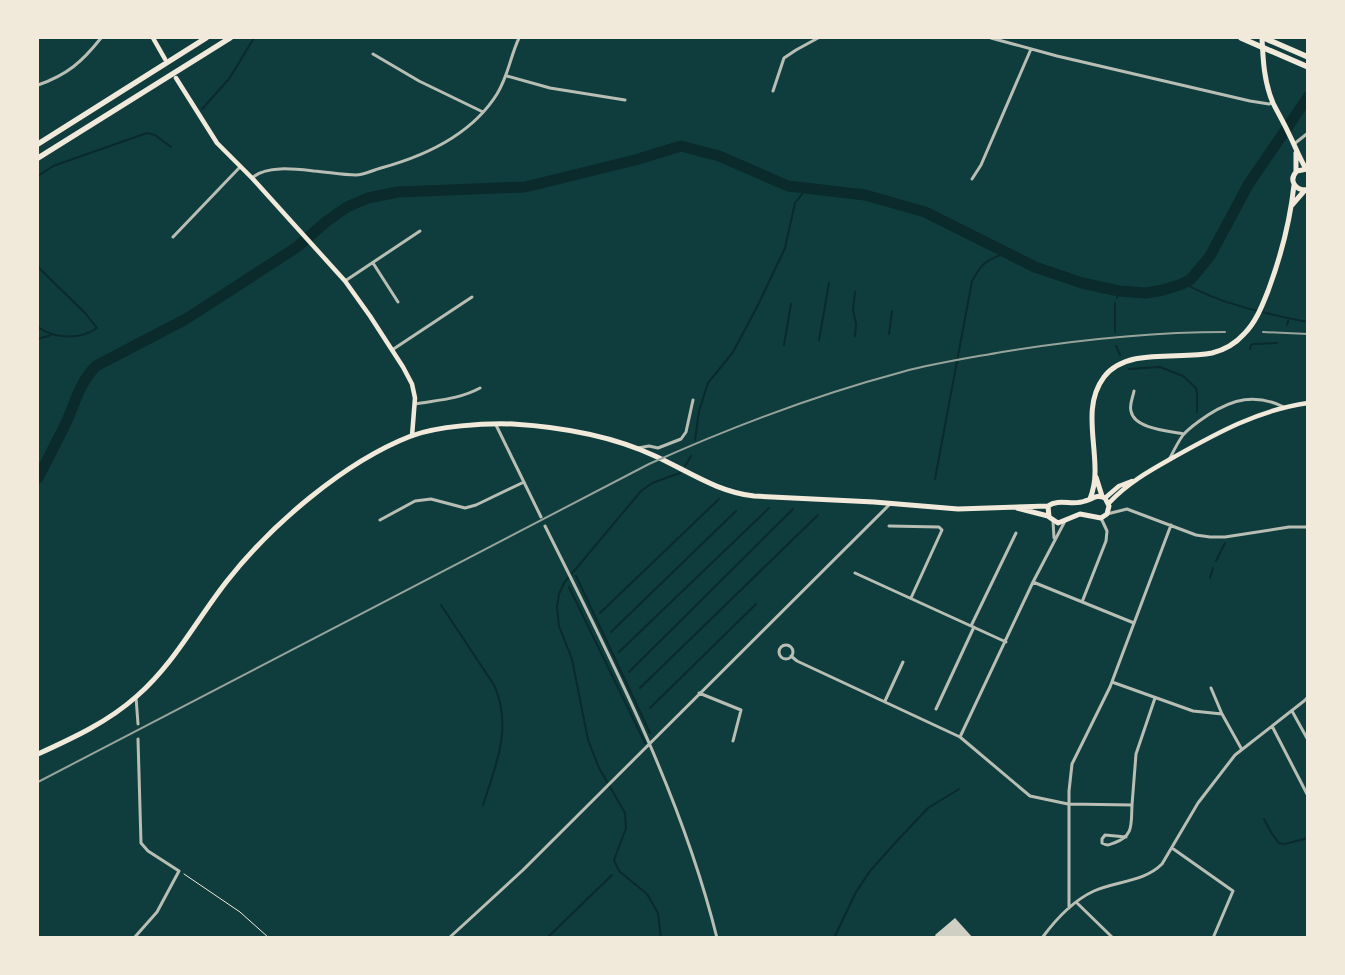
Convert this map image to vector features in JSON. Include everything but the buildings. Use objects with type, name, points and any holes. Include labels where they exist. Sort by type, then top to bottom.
[{"type":"highway","points":[[38,144],[206,38]]},
{"type":"highway","points":[[38,158],[230,38]]},
{"type":"highway","points":[[1263,38],[1308,57]]},
{"type":"highway","points":[[1244,39],[1307,67]]},
{"type":"main road","points":[[154,38],[165,59]]},
{"type":"main road","points":[[1090,499],[1095,474],[1092,410],[1098,387],[1108,372],[1122,363],[1135,359],[1199,355],[1226,348],[1244,334],[1255,320],[1269,288],[1287,234],[1292,205],[1293,178],[1296,172],[1296,152],[1289,133],[1273,102],[1264,72],[1263,38]]},
{"type":"main road","points":[[176,78],[218,143],[346,281],[392,350],[412,384],[415,404],[412,436]]},
{"type":"main road","points":[[1296,152],[1307,169],[1296,172]]},
{"type":"main road","points":[[1294,185],[1299,189],[1306,190]]},
{"type":"main road","points":[[1292,205],[1306,190]]},
{"type":"main road","points":[[1012,507],[1048,516],[1058,522],[1080,514],[1101,518],[1107,514],[1109,503],[1120,491],[1169,460],[1230,426],[1247,418],[1284,407],[1308,403]]},
{"type":"main road","points":[[38,754],[80,735],[102,722],[136,697],[170,661],[226,582],[271,533],[337,478],[366,459],[412,436],[452,428],[496,424],[552,427],[602,436],[637,448],[716,487],[743,495],[891,503],[958,509],[1048,506],[1057,502],[1080,503],[1095,496],[1104,497],[1119,486],[1136,480]]},
{"type":"main road","points":[[1095,474],[1104,497],[1109,503]]},
{"type":"main road","points":[[1048,506],[1048,516]]},
{"type":"street","points":[[38,85],[60,76],[75,67],[101,38]]},
{"type":"street","points":[[252,178],[258,172],[289,168],[357,175],[403,162],[426,153],[452,138],[483,112],[507,76],[519,38]]},
{"type":"street","points":[[773,91],[784,58],[818,38]]},
{"type":"street","points":[[991,38],[1250,101],[1269,104],[1273,102]]},
{"type":"street","points":[[972,179],[982,165],[1031,49]]},
{"type":"street","points":[[373,54],[419,81],[483,112]]},
{"type":"street","points":[[507,76],[550,88],[625,100]]},
{"type":"street","points":[[1294,144],[1308,133]]},
{"type":"street","points":[[173,237],[240,167]]},
{"type":"street","points":[[346,281],[420,231]]},
{"type":"street","points":[[373,263],[398,302]]},
{"type":"street","points":[[392,350],[472,297]]},
{"type":"street","points":[[415,404],[454,398],[469,394],[480,388]]},
{"type":"street","points":[[1134,391],[1130,406],[1131,413],[1135,419],[1146,426],[1184,434]]},
{"type":"street","points":[[1169,460],[1184,434],[1196,423],[1225,404],[1248,399],[1270,401],[1284,407]]},
{"type":"street","points":[[637,448],[647,446],[658,448],[683,438],[687,430],[693,400]]},
{"type":"street","points":[[496,424],[541,517]]},
{"type":"street","points":[[654,455],[658,448]]},
{"type":"street","points":[[380,520],[415,502],[423,500],[432,499],[465,508],[476,505],[524,482]]},
{"type":"street","points":[[449,938],[522,870],[891,503]]},
{"type":"street","points":[[1107,514],[1127,509],[1202,536],[1217,537],[1289,527],[1308,527]]},
{"type":"street","points":[[1082,602],[1106,541],[1107,531],[1101,518]]},
{"type":"street","points":[[1053,520],[1054,541]]},
{"type":"street","points":[[960,738],[1065,521]]},
{"type":"street","points":[[1069,908],[1068,804],[1072,764],[1112,682],[1171,525]]},
{"type":"street","points":[[545,526],[650,743],[686,833],[717,938]]},
{"type":"street","points":[[889,526],[938,527],[942,530],[911,598]]},
{"type":"street","points":[[936,709],[1016,533]]},
{"type":"street","points":[[856,573],[1006,642]]},
{"type":"street","points":[[1034,582],[1134,623]]},
{"type":"street","points":[[784,645],[790,646],[793,652],[791,656],[786,658],[782,656],[780,653],[781,647],[784,645]]},
{"type":"street","points":[[791,656],[797,661],[960,738],[1030,796],[1068,804],[1132,805]]},
{"type":"street","points":[[884,701],[903,662]]},
{"type":"street","points":[[1112,682],[1193,711],[1222,714]]},
{"type":"street","points":[[1211,688],[1222,714],[1241,748]]},
{"type":"street","points":[[699,694],[741,710],[733,741]]},
{"type":"street","points":[[136,697],[138,724]]},
{"type":"street","points":[[1042,938],[1057,918],[1076,902],[1094,891],[1150,874],[1162,864],[1185,822],[1241,748],[1308,697]]},
{"type":"street","points":[[1126,837],[1107,835],[1103,836],[1102,841],[1104,845],[1110,845],[1126,837],[1131,830],[1136,754],[1155,698]]},
{"type":"street","points":[[1292,711],[1308,740]]},
{"type":"street","points":[[1272,726],[1307,794]]},
{"type":"street","points":[[134,938],[157,912],[179,871],[148,851],[141,843],[138,739]]},
{"type":"street","points":[[1172,848],[1232,891],[1214,938]]},
{"type":"street","points":[[1076,902],[1113,938]]},
{"type":"path","points":[[179,871],[240,912],[269,938]]},
{"type":"waterway","points":[[202,109],[229,79],[254,38]]},
{"type":"waterway","points":[[38,478],[65,425],[85,379],[96,366],[186,319],[297,247],[327,221],[347,207],[368,198],[398,192],[525,187],[635,160],[681,146],[719,156],[788,186],[865,195],[925,212],[1035,267],[1082,283],[1119,291],[1146,293],[1163,290],[1191,279],[1210,256],[1248,185],[1308,97]]},
{"type":"waterway","points":[[38,176],[53,166],[147,133],[155,135],[171,147]]},
{"type":"waterway","points":[[695,440],[699,411],[708,383],[733,352],[758,305],[785,248],[795,203],[807,188]]},
{"type":"waterway","points":[[935,479],[972,281],[985,263],[1006,253]]},
{"type":"waterway","points":[[38,267],[85,313],[97,328],[83,335],[59,336],[38,327]]},
{"type":"waterway","points":[[819,340],[829,283]]},
{"type":"waterway","points":[[1184,283],[1228,302],[1260,312],[1308,322]]},
{"type":"waterway","points":[[1117,298],[1119,291]]},
{"type":"waterway","points":[[855,292],[853,310],[856,324],[855,336]]},
{"type":"waterway","points":[[1115,303],[1115,332]]},
{"type":"waterway","points":[[784,345],[791,304]]},
{"type":"waterway","points":[[889,334],[892,311]]},
{"type":"waterway","points":[[1287,325],[1289,318]]},
{"type":"waterway","points":[[38,339],[51,335]]},
{"type":"waterway","points":[[1250,349],[1251,345],[1254,344],[1277,343]]},
{"type":"waterway","points":[[1116,346],[1120,355]]},
{"type":"waterway","points":[[1129,369],[1160,367],[1183,376],[1196,388],[1197,412]]},
{"type":"waterway","points":[[685,466],[691,456]]},
{"type":"waterway","points":[[661,938],[658,913],[647,894],[619,871],[614,860],[626,828],[625,813],[599,768],[588,740],[572,659],[559,626],[557,607],[559,594],[564,583],[641,491],[652,483],[680,473]]},
{"type":"waterway","points":[[600,613],[719,499]]},
{"type":"waterway","points":[[619,652],[769,508]]},
{"type":"waterway","points":[[629,672],[793,509]]},
{"type":"waterway","points":[[611,632],[736,511]]},
{"type":"waterway","points":[[640,688],[818,515]]},
{"type":"waterway","points":[[1216,561],[1225,543]]},
{"type":"waterway","points":[[1210,578],[1213,568]]},
{"type":"waterway","points":[[576,576],[650,733]]},
{"type":"waterway","points":[[569,587],[645,743]]},
{"type":"waterway","points":[[650,708],[756,604]]},
{"type":"waterway","points":[[441,605],[494,685],[500,700],[502,715],[501,745],[483,805]]},
{"type":"waterway","points":[[834,938],[856,892],[870,871],[928,808],[959,789]]},
{"type":"waterway","points":[[1264,819],[1279,843],[1285,844],[1308,838]]},
{"type":"waterway","points":[[547,938],[612,875]]},
{"type":"railway","points":[[38,782],[649,464],[742,425],[806,401],[870,381],[952,361],[1085,340],[1169,333],[1225,332]]},
{"type":"railway","points":[[1263,332],[1308,334]]}]
